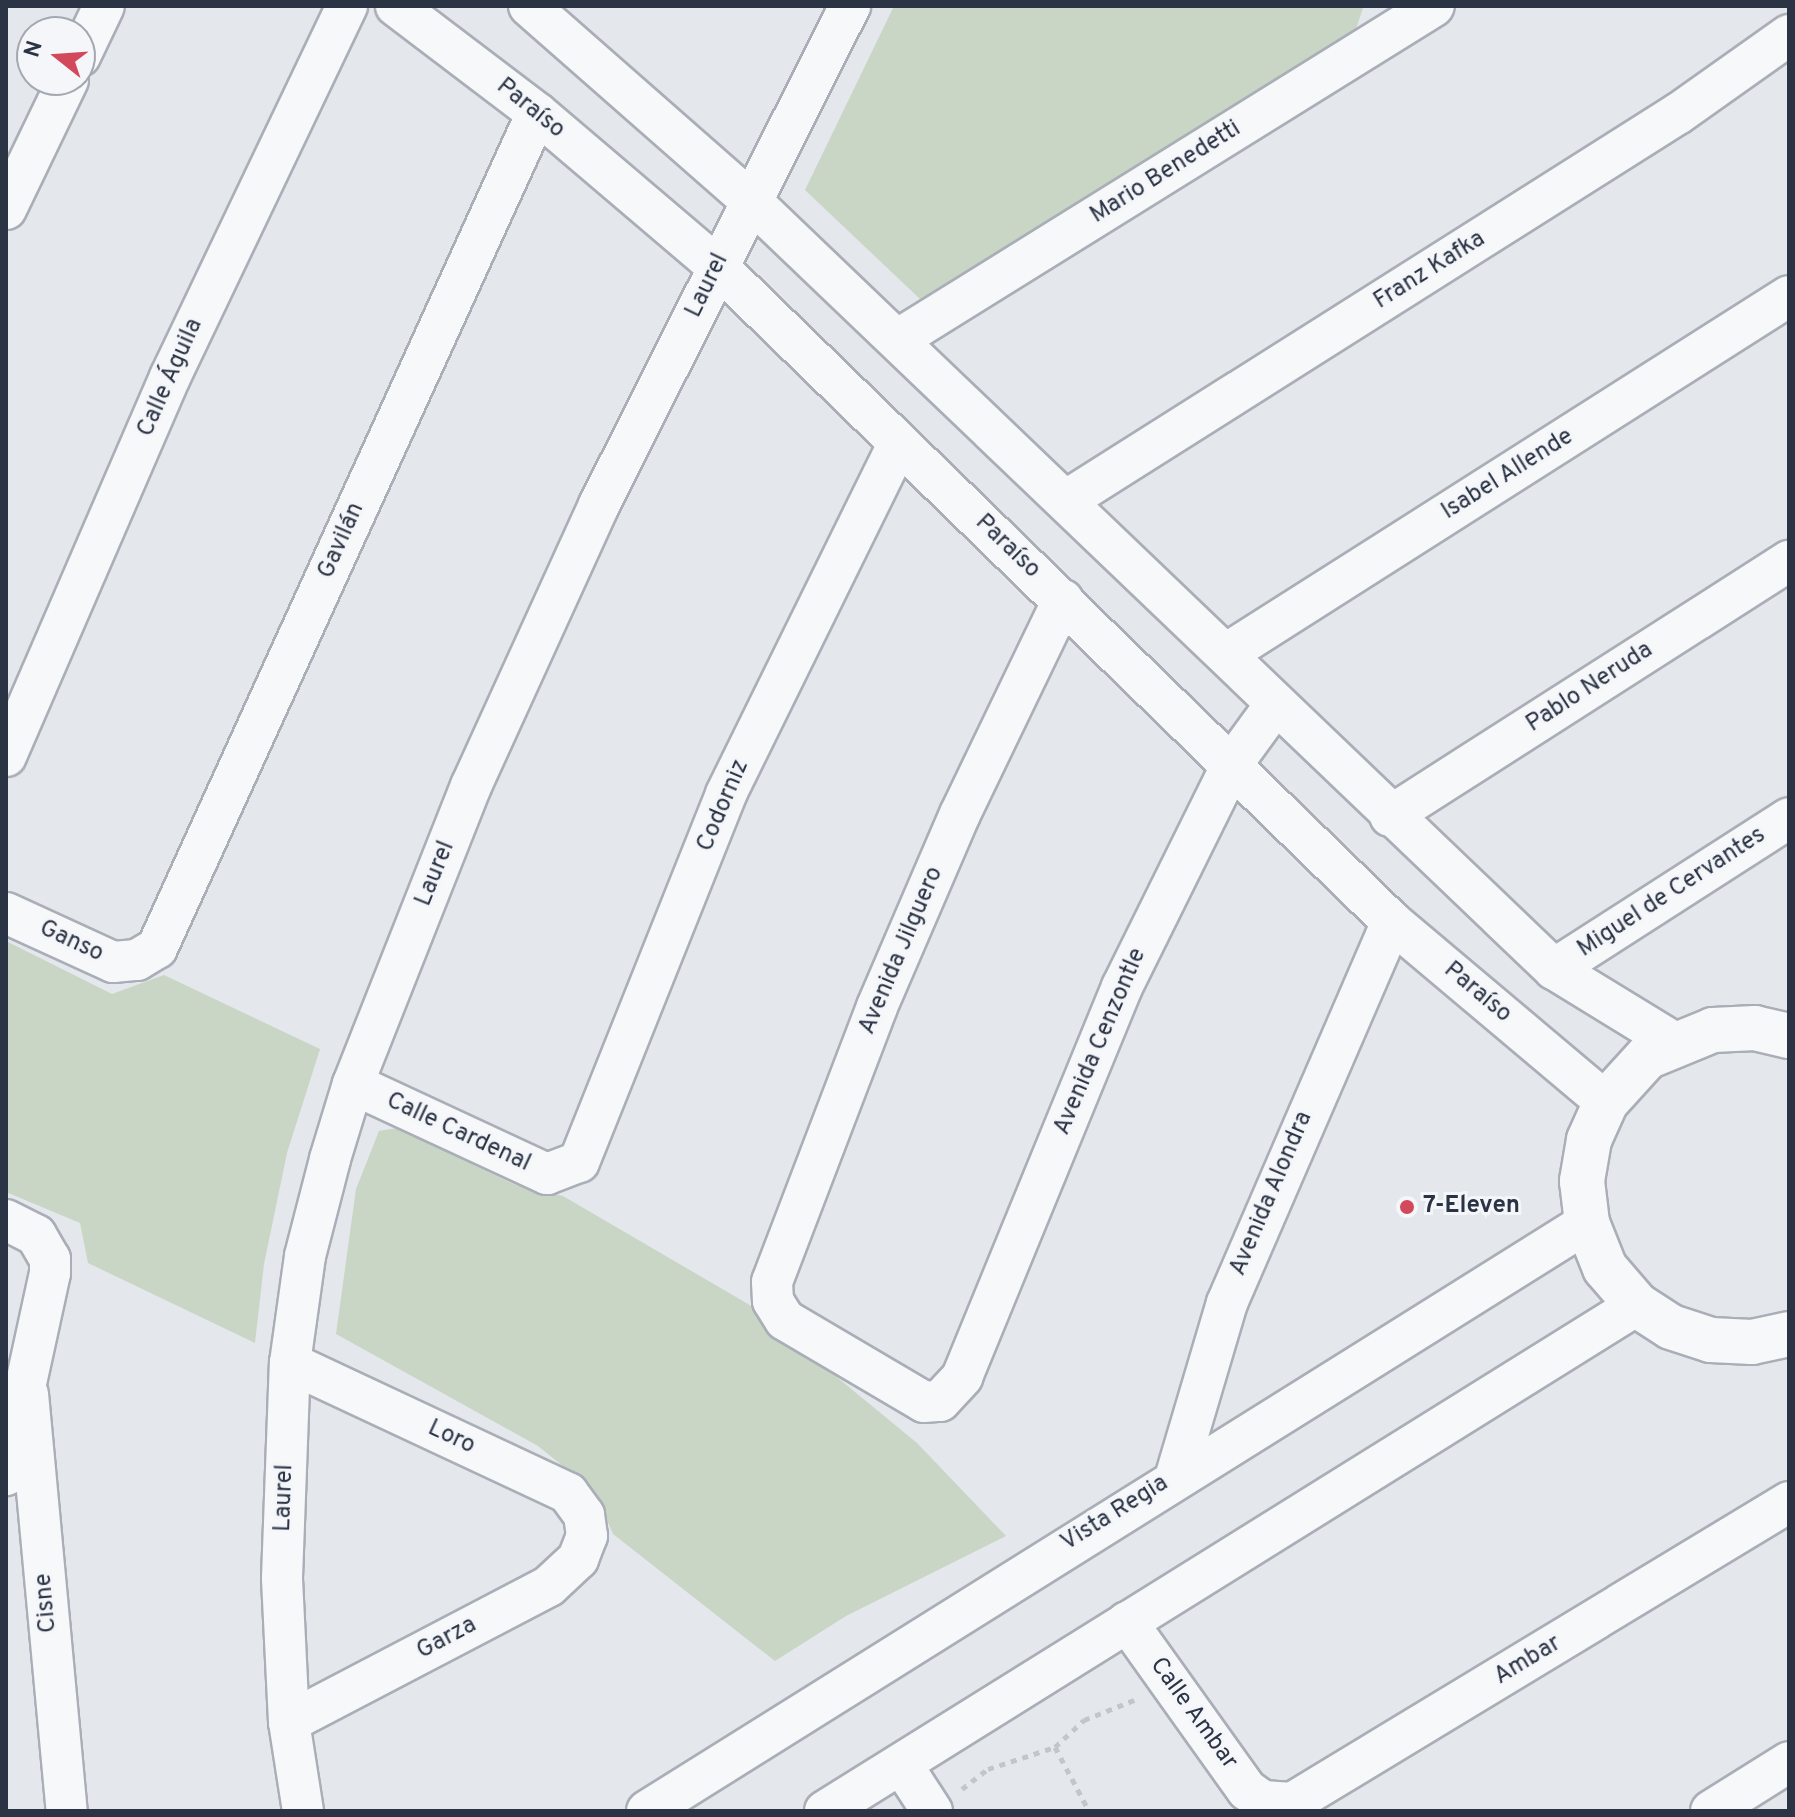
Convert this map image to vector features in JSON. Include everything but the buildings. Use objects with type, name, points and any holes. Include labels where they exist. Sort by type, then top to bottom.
[{"type":"street","name":"Calle Águila","points":[[6,756],[170,377],[347,6]]},
{"type":"street","name":"Paraíso","points":[[396,6],[537,113],[718,267],[1392,922],[1606,1102]]},
{"type":"street","points":[[529,6],[576,22],[750,200],[1067,500],[1390,816],[1554,969],[1673,1042]]},
{"type":"street","name":"Laurel","points":[[303,1811],[289,1722],[282,1578],[290,1363],[305,1256],[353,1084],[471,786],[599,505],[850,6]]},
{"type":"street","name":"Mario Benedetti","points":[[897,340],[1434,6]]},
{"type":"street","name":"Franz Kafka","points":[[1067,500],[1679,113],[1789,35]]},
{"type":"street","points":[[6,209],[60,96]]},
{"type":"street","name":"Gavilán","points":[[137,960],[157,948],[537,113]]},
{"type":"street","name":"Isabel Allende","points":[[1226,654],[1789,296]]},
{"type":"street","name":"Codorniz","points":[[565,1171],[579,1162],[589,1145],[726,794],[898,444]]},
{"type":"street","name":"Pablo Neruda","points":[[1390,816],[1789,561]]},
{"type":"street","name":"Avenida Jilguero","points":[[952,1392],[940,1401],[924,1402],[777,1312],[772,1282],[877,1007],[960,814],[1063,600]]},
{"type":"street","name":"Avenida Cenzontle","points":[[952,1392],[1122,987],[1232,764],[1275,705]]},
{"type":"street","name":"Miguel de Cervantes","points":[[1554,969],[1789,818]]},
{"type":"street","name":"Ganso","points":[[6,913],[113,962],[137,960]]},
{"type":"street","name":"Avenida Alondra","points":[[1176,1475],[1232,1289],[1392,922]]},
{"type":"street","points":[[1789,1036],[1755,1028],[1713,1030],[1673,1042],[1647,1057],[1606,1102],[1589,1140],[1584,1167],[1587,1223],[1605,1268],[1637,1305],[1671,1327],[1711,1340],[1752,1342],[1789,1334]]},
{"type":"street","name":"Calle Cardenal","points":[[353,1084],[547,1174],[565,1171]]},
{"type":"street","points":[[6,1220],[36,1235],[45,1247],[50,1273],[28,1394],[6,1475]]},
{"type":"street","name":"Vista Regia","points":[[647,1811],[1176,1475],[1587,1223]]},
{"type":"street","points":[[825,1811],[1637,1305]]},
{"type":"street","name":"Loro","points":[[290,1363],[568,1493],[584,1515],[587,1536]]},
{"type":"street","name":"Cisne","points":[[28,1394],[67,1811]]},
{"type":"street","name":"Ambar","points":[[1263,1801],[1302,1800],[1789,1502]]},
{"type":"street","name":"Garza","points":[[289,1722],[549,1586],[578,1559],[587,1536]]},
{"type":"street","name":"Calle Ambar","points":[[1127,1622],[1247,1790],[1263,1801]]},
{"type":"street","points":[[1711,1811],[1789,1762]]},
{"type":"street","points":[[902,1765],[944,1802]]},
{"type":"path","points":[[944,1802],[988,1769],[1055,1747],[1084,1720],[1142,1697]]},
{"type":"path","points":[[1055,1747],[1089,1811]]},
{"type":"green space","points":[[894,6],[1363,8],[1356,29],[1312,63],[920,299],[805,190]]},
{"type":"green space","points":[[6,941],[112,994],[164,975],[320,1049],[287,1153],[264,1264],[255,1343],[88,1263],[80,1223],[6,1192]]},
{"type":"green space","points":[[397,1128],[516,1185],[563,1196],[748,1304],[917,1443],[1006,1536],[846,1616],[775,1661],[613,1534],[595,1492],[538,1446],[336,1334],[356,1189],[379,1131]]},
{"type":"place","name":"7-Eleven","points":[[1407,1207]]}]
